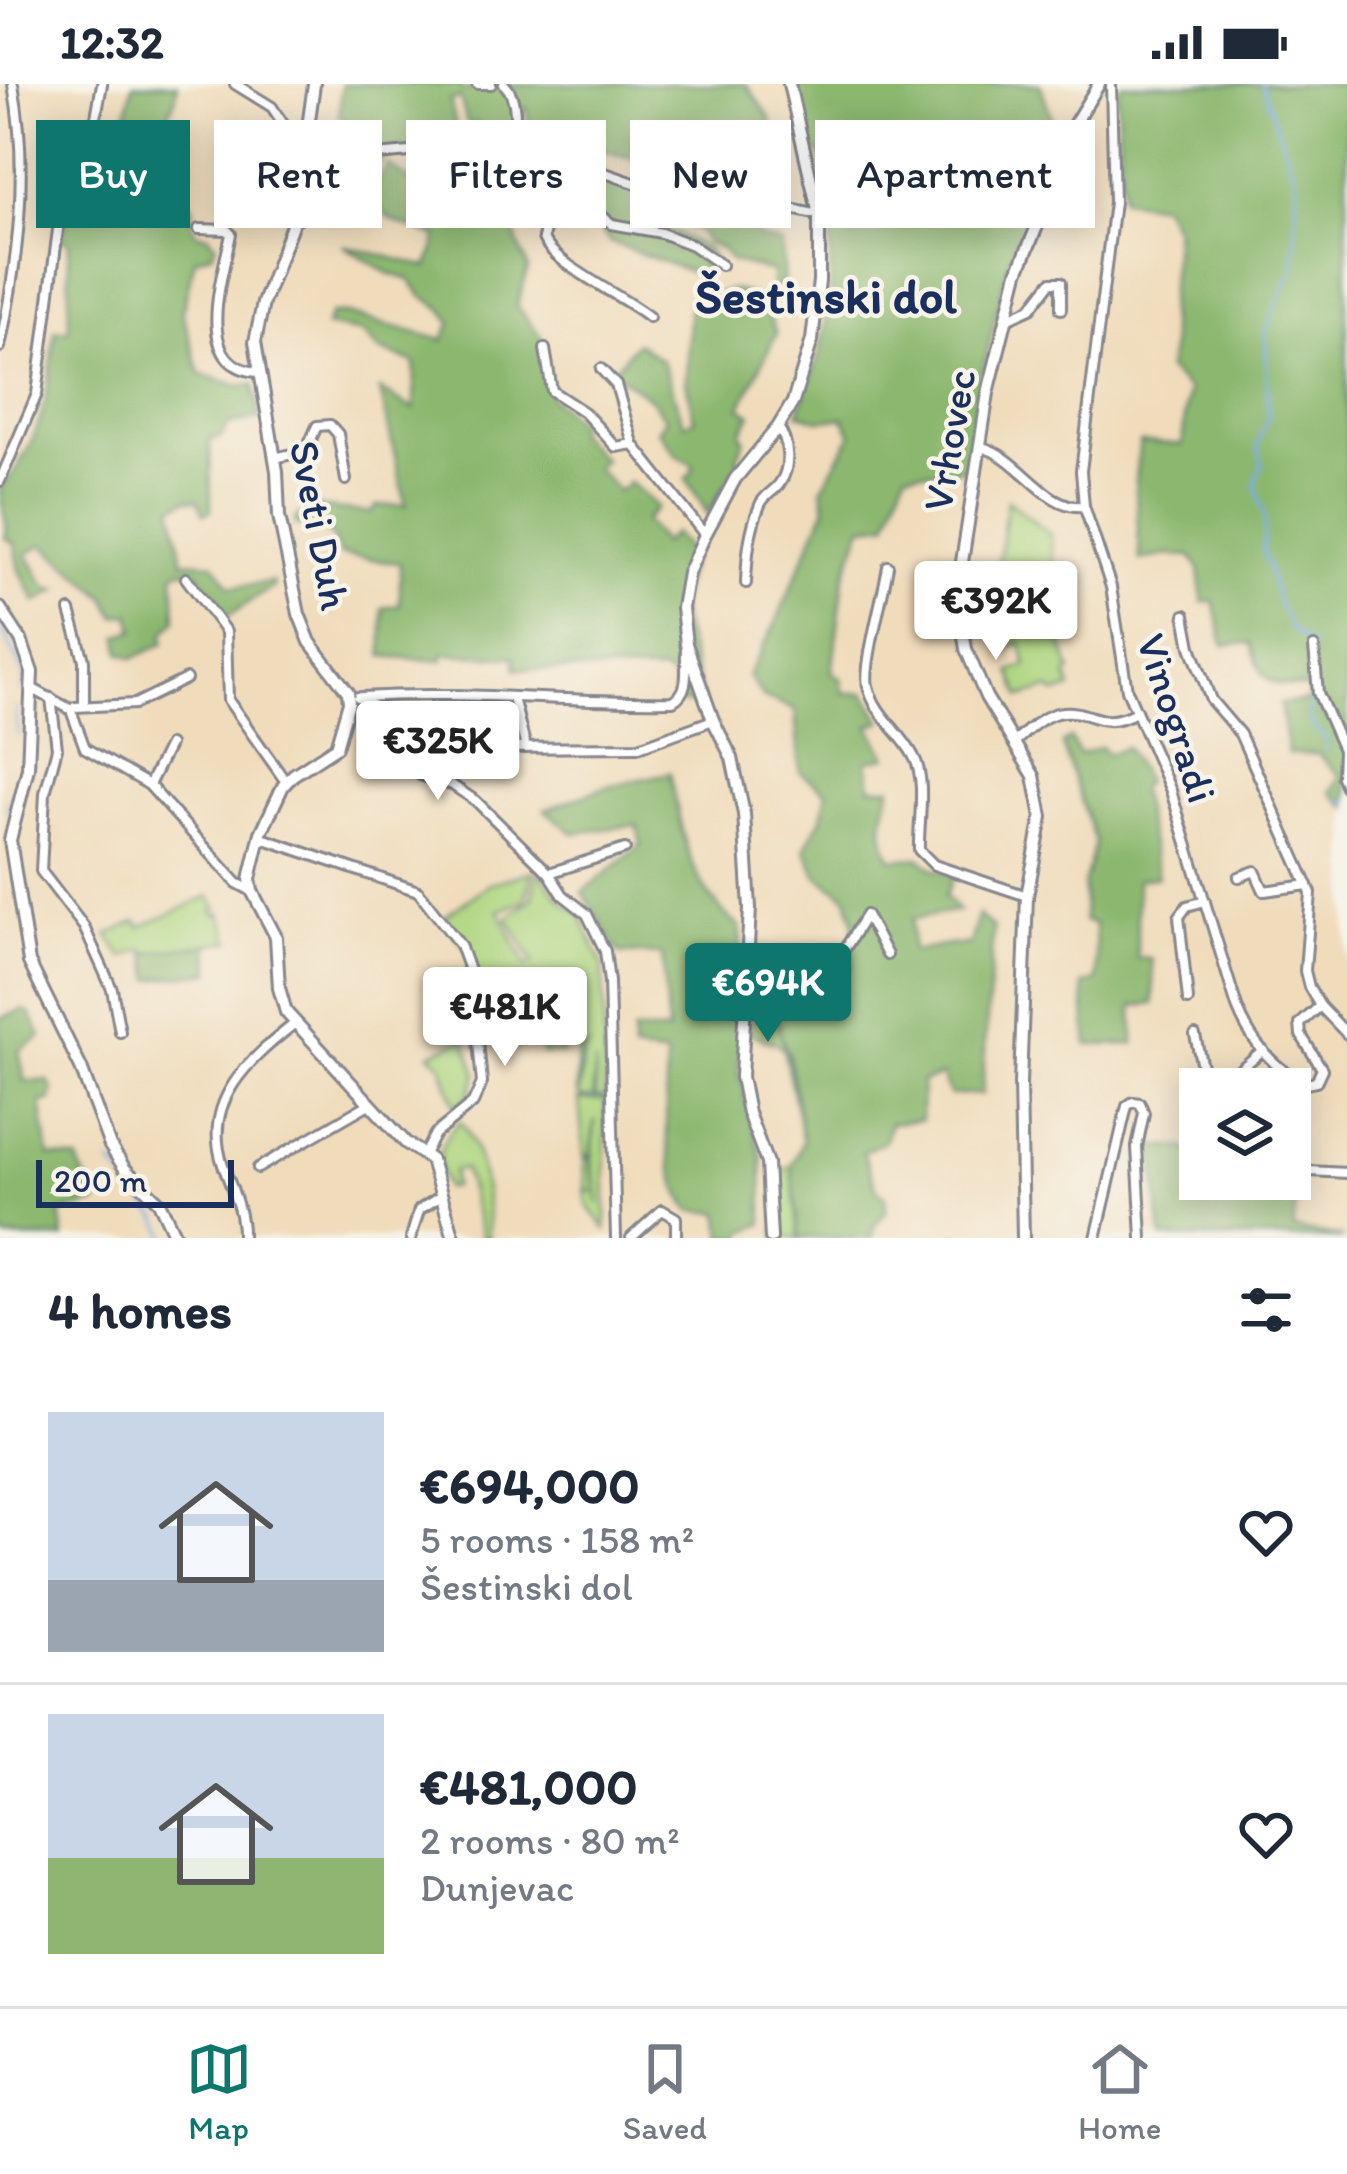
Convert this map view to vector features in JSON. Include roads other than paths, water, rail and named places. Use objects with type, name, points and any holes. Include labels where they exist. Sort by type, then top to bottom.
[{"type":"street","points":[[0,347],[19,230],[21,129],[13,84]]},
{"type":"street","points":[[0,482],[37,394],[62,198],[96,117],[103,84]]},
{"type":"street","points":[[235,84],[272,107],[281,120]]},
{"type":"street","name":"Sveti Duh","points":[[310,120],[314,84]]},
{"type":"street","points":[[477,84],[491,84]]},
{"type":"street","points":[[504,84],[511,92],[514,120]]},
{"type":"street","points":[[789,84],[815,198]]},
{"type":"street","name":"Vrhovec","points":[[1023,1238],[1021,1084],[1027,896],[1042,817],[1034,776],[979,682],[967,649],[959,605],[960,575],[988,393],[1018,272],[1048,200],[1064,142],[1105,86]]},
{"type":"street","name":"Vinogradi","points":[[1105,86],[1114,202],[1082,471],[1084,506],[1111,587],[1120,656],[1136,712],[1171,791],[1237,1007],[1263,1050],[1300,1082],[1316,1082],[1322,1069],[1300,1030],[1304,1019],[1321,1006]]},
{"type":"street","points":[[606,173],[660,192],[731,196],[815,214]]},
{"type":"street","points":[[606,220],[692,244],[721,265]]},
{"type":"street","name":"Sveti Duh","points":[[292,228],[258,319],[258,372],[279,516],[301,620],[313,646],[353,698]]},
{"type":"street","points":[[546,228],[543,238],[552,255],[650,317]]},
{"type":"street","points":[[353,698],[450,694],[678,699],[686,684],[683,595],[705,535],[738,476],[778,427],[797,393],[812,340],[819,228]]},
{"type":"street","points":[[199,230],[230,231],[216,306],[219,336],[232,364],[258,372]]},
{"type":"street","points":[[1007,319],[1025,313],[1051,282],[1061,283],[1061,309]]},
{"type":"street","points":[[545,350],[552,391],[558,398],[584,412],[616,447],[633,444]]},
{"type":"street","points":[[601,369],[616,385],[633,444],[705,535]]},
{"type":"street","name":"Sveti Duh","points":[[274,458],[307,451],[314,429],[327,424],[338,434],[346,480]]},
{"type":"street","points":[[746,583],[747,548],[761,502],[780,483],[787,462],[785,436],[778,427]]},
{"type":"street","points":[[981,447],[1005,456],[1060,503],[1084,506]]},
{"type":"street","points":[[888,566],[868,663],[868,686],[881,716],[918,767],[919,850],[934,865],[1027,896]]},
{"type":"street","points":[[186,578],[226,632],[228,700],[286,782]]},
{"type":"street","points":[[0,608],[26,652],[33,689],[28,768],[10,840],[29,962],[68,1038],[110,1146],[158,1202],[176,1238]]},
{"type":"street","points":[[70,611],[84,660],[75,708],[85,748],[149,784],[237,883],[252,891]]},
{"type":"street","points":[[1185,615],[1191,647],[1211,700],[1240,734],[1308,885],[1312,901],[1305,971],[1321,1006],[1347,1034]]},
{"type":"street","points":[[686,644],[732,758],[744,814],[749,877],[742,1082],[768,1168],[771,1238]]},
{"type":"street","points":[[1314,647],[1318,693],[1342,750],[1347,789]]},
{"type":"street","points":[[33,689],[75,708],[135,704],[186,679]]},
{"type":"street","points":[[50,698],[57,748],[44,793],[41,871],[84,927],[112,989],[120,1032]]},
{"type":"street","points":[[353,698],[336,747],[286,782],[260,837],[250,878],[252,891],[276,937],[280,993],[294,1024],[406,1143],[424,1154],[454,1238]]},
{"type":"street","points":[[353,698],[379,709],[420,775],[452,785],[476,801],[594,923],[605,951],[616,1238]]},
{"type":"street","points":[[514,698],[526,748]]},
{"type":"street","points":[[1015,742],[1052,714],[1078,713],[1114,723],[1136,712]]},
{"type":"street","points":[[452,762],[493,748],[639,747],[713,720]]},
{"type":"street","points":[[149,784],[169,745]]},
{"type":"street","points":[[260,837],[418,891],[460,945],[472,979],[482,1083],[473,1103],[427,1143],[424,1154]]},
{"type":"street","points":[[549,873],[625,849]]},
{"type":"street","points":[[1239,877],[1255,871],[1264,891],[1270,893],[1308,885]]},
{"type":"street","points":[[1188,1000],[1179,917],[1187,906],[1205,901]]},
{"type":"street","points":[[747,971],[836,963],[866,915],[887,955]]},
{"type":"street","points":[[242,1238],[240,1210],[218,1146],[221,1107],[244,1066],[294,1024]]},
{"type":"street","points":[[1195,1035],[1202,1068]]},
{"type":"street","points":[[1242,1068],[1263,1050]]},
{"type":"street","points":[[1096,1238],[1126,1106],[1133,1102],[1144,1113],[1137,1147],[1142,1238]]},
{"type":"street","points":[[258,1168],[369,1104]]},
{"type":"street","points":[[1311,1171],[1347,1173]]},
{"type":"street","points":[[411,1238],[418,1210],[442,1195]]},
{"type":"street","points":[[631,1238],[662,1210],[676,1218],[676,1238]]},
{"type":"waterway","points":[[1262,84],[1297,182],[1294,266],[1266,329],[1268,417],[1257,445],[1262,464],[1255,483],[1265,519],[1263,551],[1278,602],[1290,628],[1312,647]]},
{"type":"waterway","points":[[0,626],[25,674],[22,691]]},
{"type":"waterway","points":[[1309,703],[1310,722],[1326,739],[1325,751]]},
{"type":"waterway","points":[[16,709],[18,736]]},
{"type":"waterway","points":[[9,813],[19,778]]},
{"type":"waterway","points":[[1342,800],[1347,803]]},
{"type":"waterway","points":[[111,1163],[159,1219],[167,1238]]},
{"type":"district","name":"Šestinski dol","points":[[826,296]]}]
